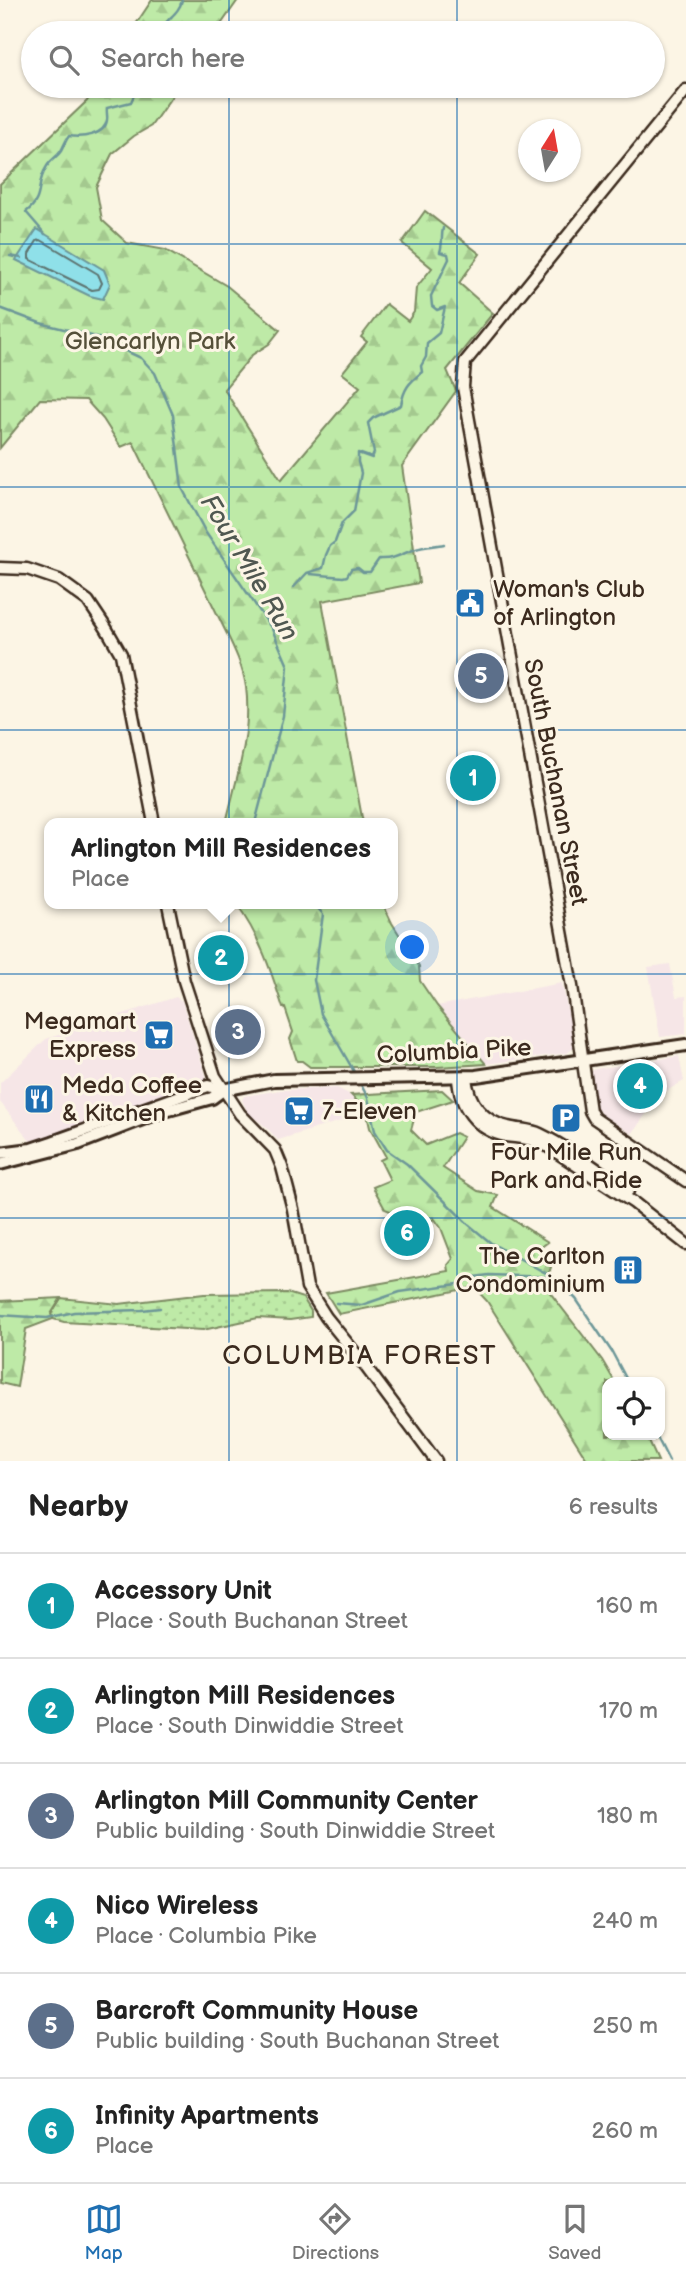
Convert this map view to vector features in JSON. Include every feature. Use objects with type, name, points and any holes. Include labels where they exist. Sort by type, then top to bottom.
[{"type":"main road","name":"Columbia Pike","points":[[0,1164],[78,1144],[161,1112],[212,1098],[223,1090],[274,1080],[462,1077],[686,1045]]},
{"type":"main road","name":"Columbia Pike","points":[[0,1153],[31,1149],[81,1133],[152,1104],[208,1086],[223,1090]]},
{"type":"street","name":"South Buchanan Street","points":[[686,90],[466,362],[463,387],[569,973],[588,1106],[594,1118],[686,1181]]},
{"type":"street","points":[[0,568],[27,569],[59,580],[88,601],[106,628],[121,654],[153,818]]},
{"type":"street","points":[[170,909],[184,981],[215,1076],[240,1114],[275,1150],[282,1167],[293,1209],[307,1287],[326,1317],[436,1461]]},
{"type":"street","points":[[462,1077],[474,1104],[490,1120],[509,1128],[532,1131],[547,1138],[617,1183],[686,1236]]},
{"type":"street","points":[[462,1077],[458,1091],[464,1107],[485,1127],[507,1136],[530,1138],[544,1144],[634,1203],[686,1244]]},
{"type":"shaded area","points":[[670,964],[676,997],[686,996],[686,1034],[660,1037],[648,967]]},
{"type":"shaded area","points":[[562,983],[574,1048],[567,1053],[486,1064],[437,1006]]},
{"type":"shaded area","points":[[176,997],[182,1001],[207,1079],[205,1082],[157,1097],[86,1125],[30,1141],[0,1102],[0,1083],[46,1039]]},
{"type":"shaded area","points":[[679,1056],[684,1081],[659,1095],[632,1134],[597,1109],[592,1078],[592,1071],[595,1069]]},
{"type":"shaded area","points":[[337,1088],[351,1095],[367,1113],[278,1140],[248,1113],[242,1100],[244,1096],[281,1090]]},
{"type":"green space","points":[[152,0],[238,0],[223,21],[138,21]]},
{"type":"green space","name":"Glencarlyn Park","points":[[89,98],[171,98],[151,126],[112,154],[96,187],[102,220],[127,243],[165,250],[227,286],[280,330],[269,344],[252,355],[224,389],[281,480],[360,387],[342,373],[367,342],[361,337],[386,304],[408,321],[414,312],[416,288],[432,268],[402,243],[425,211],[480,254],[459,283],[493,313],[447,370],[456,391],[402,466],[419,583],[322,601],[362,818],[227,818],[245,739],[245,680],[232,644],[133,442],[121,447],[103,419],[86,400],[40,399],[0,448],[0,184]]},
{"type":"green space","points":[[239,909],[385,909],[419,966],[420,981],[437,1006],[486,1064],[437,1067],[310,1067],[297,1061],[290,1039],[293,1032],[285,1008],[252,929]]},
{"type":"green space","points":[[442,1090],[453,1100],[416,1112],[411,1130],[426,1145],[455,1133],[463,1137],[443,1168],[478,1191],[498,1195],[493,1207],[548,1242],[540,1248],[551,1267],[545,1286],[612,1377],[602,1377],[602,1440],[648,1440],[658,1461],[588,1461],[487,1301],[474,1287],[339,1314],[326,1293],[449,1271],[448,1265],[453,1259],[441,1228],[434,1218],[429,1226],[385,1209],[373,1187],[390,1180],[380,1160],[386,1157],[370,1128],[366,1110],[351,1095]]},
{"type":"green space","points":[[287,1293],[303,1298],[311,1311],[311,1317],[290,1320],[258,1318],[203,1330],[64,1322],[53,1319],[51,1314],[61,1298],[119,1304],[204,1294]]},
{"type":"green space","points":[[61,1298],[51,1314],[53,1319],[26,1329],[17,1387],[0,1383],[0,1301]]},
{"type":"water","points":[[37,229],[104,270],[110,284],[103,299],[90,296],[16,260]]},
{"type":"waterway","points":[[168,21],[178,10],[182,0]]},
{"type":"waterway","points":[[45,234],[26,212],[36,202],[47,166],[61,151],[69,136],[80,137],[97,133],[105,125],[107,108],[131,102],[133,98]]},
{"type":"waterway","points":[[294,587],[307,573],[323,568],[326,555],[335,542],[342,523],[354,511],[361,473],[358,453],[372,458],[374,453],[368,423],[401,405],[408,386],[422,372],[427,343],[439,333],[445,307],[437,310],[432,306],[431,296],[449,259],[448,254],[440,252],[443,228]]},
{"type":"waterway","points":[[10,256],[21,258]]},
{"type":"waterway","name":"Four Mile Run","points":[[0,308],[40,323],[96,337],[141,358],[155,373],[173,415],[182,488],[206,533],[272,629],[288,666],[283,716],[256,818]]},
{"type":"waterway","points":[[310,574],[343,577],[347,576],[351,569],[358,568],[363,572],[370,572],[379,559],[444,544]]},
{"type":"waterway","points":[[272,628],[277,608]]},
{"type":"waterway","name":"Four Mile Run","points":[[318,909],[323,914],[314,980],[321,1014],[356,1075]]},
{"type":"waterway","name":"Four Mile Run","points":[[359,1081],[368,1098],[375,1131],[387,1150],[407,1164],[491,1243],[553,1277],[576,1299],[625,1377]]},
{"type":"waterway","points":[[336,1303],[362,1305],[400,1292],[458,1284],[474,1277],[489,1275],[552,1277]]},
{"type":"waterway","points":[[0,1315],[47,1318],[74,1312],[160,1308]]},
{"type":"waterway","name":"Four Mile Run","points":[[658,1440],[669,1461]]},
{"type":"place","name":"Woman's Club of Arlington","points":[[470,603]]},
{"type":"place","name":"Barcroft Community House","points":[[481,676]]},
{"type":"place","name":"Accessory Unit","points":[[473,778]]},
{"type":"place","name":"Arlington Mill Residences","points":[[221,958]]},
{"type":"place","name":"Arlington Mill Community Center","points":[[238,1032]]},
{"type":"place","name":"Megamart Express","points":[[159,1035]]},
{"type":"place","name":"Nico Wireless","points":[[640,1086]]},
{"type":"place","name":"Meda Coffee & Kitchen","points":[[39,1099]]},
{"type":"place","name":"7-Eleven","points":[[299,1111]]},
{"type":"place","name":"Four Mile Run Park and Ride","points":[[566,1118]]},
{"type":"place","name":"Infinity Apartments","points":[[407,1233]]},
{"type":"place","name":"The Carlton Condominium","points":[[628,1270]]},
{"type":"district","name":"COLUMBIA FOREST","points":[[360,1355]]}]
